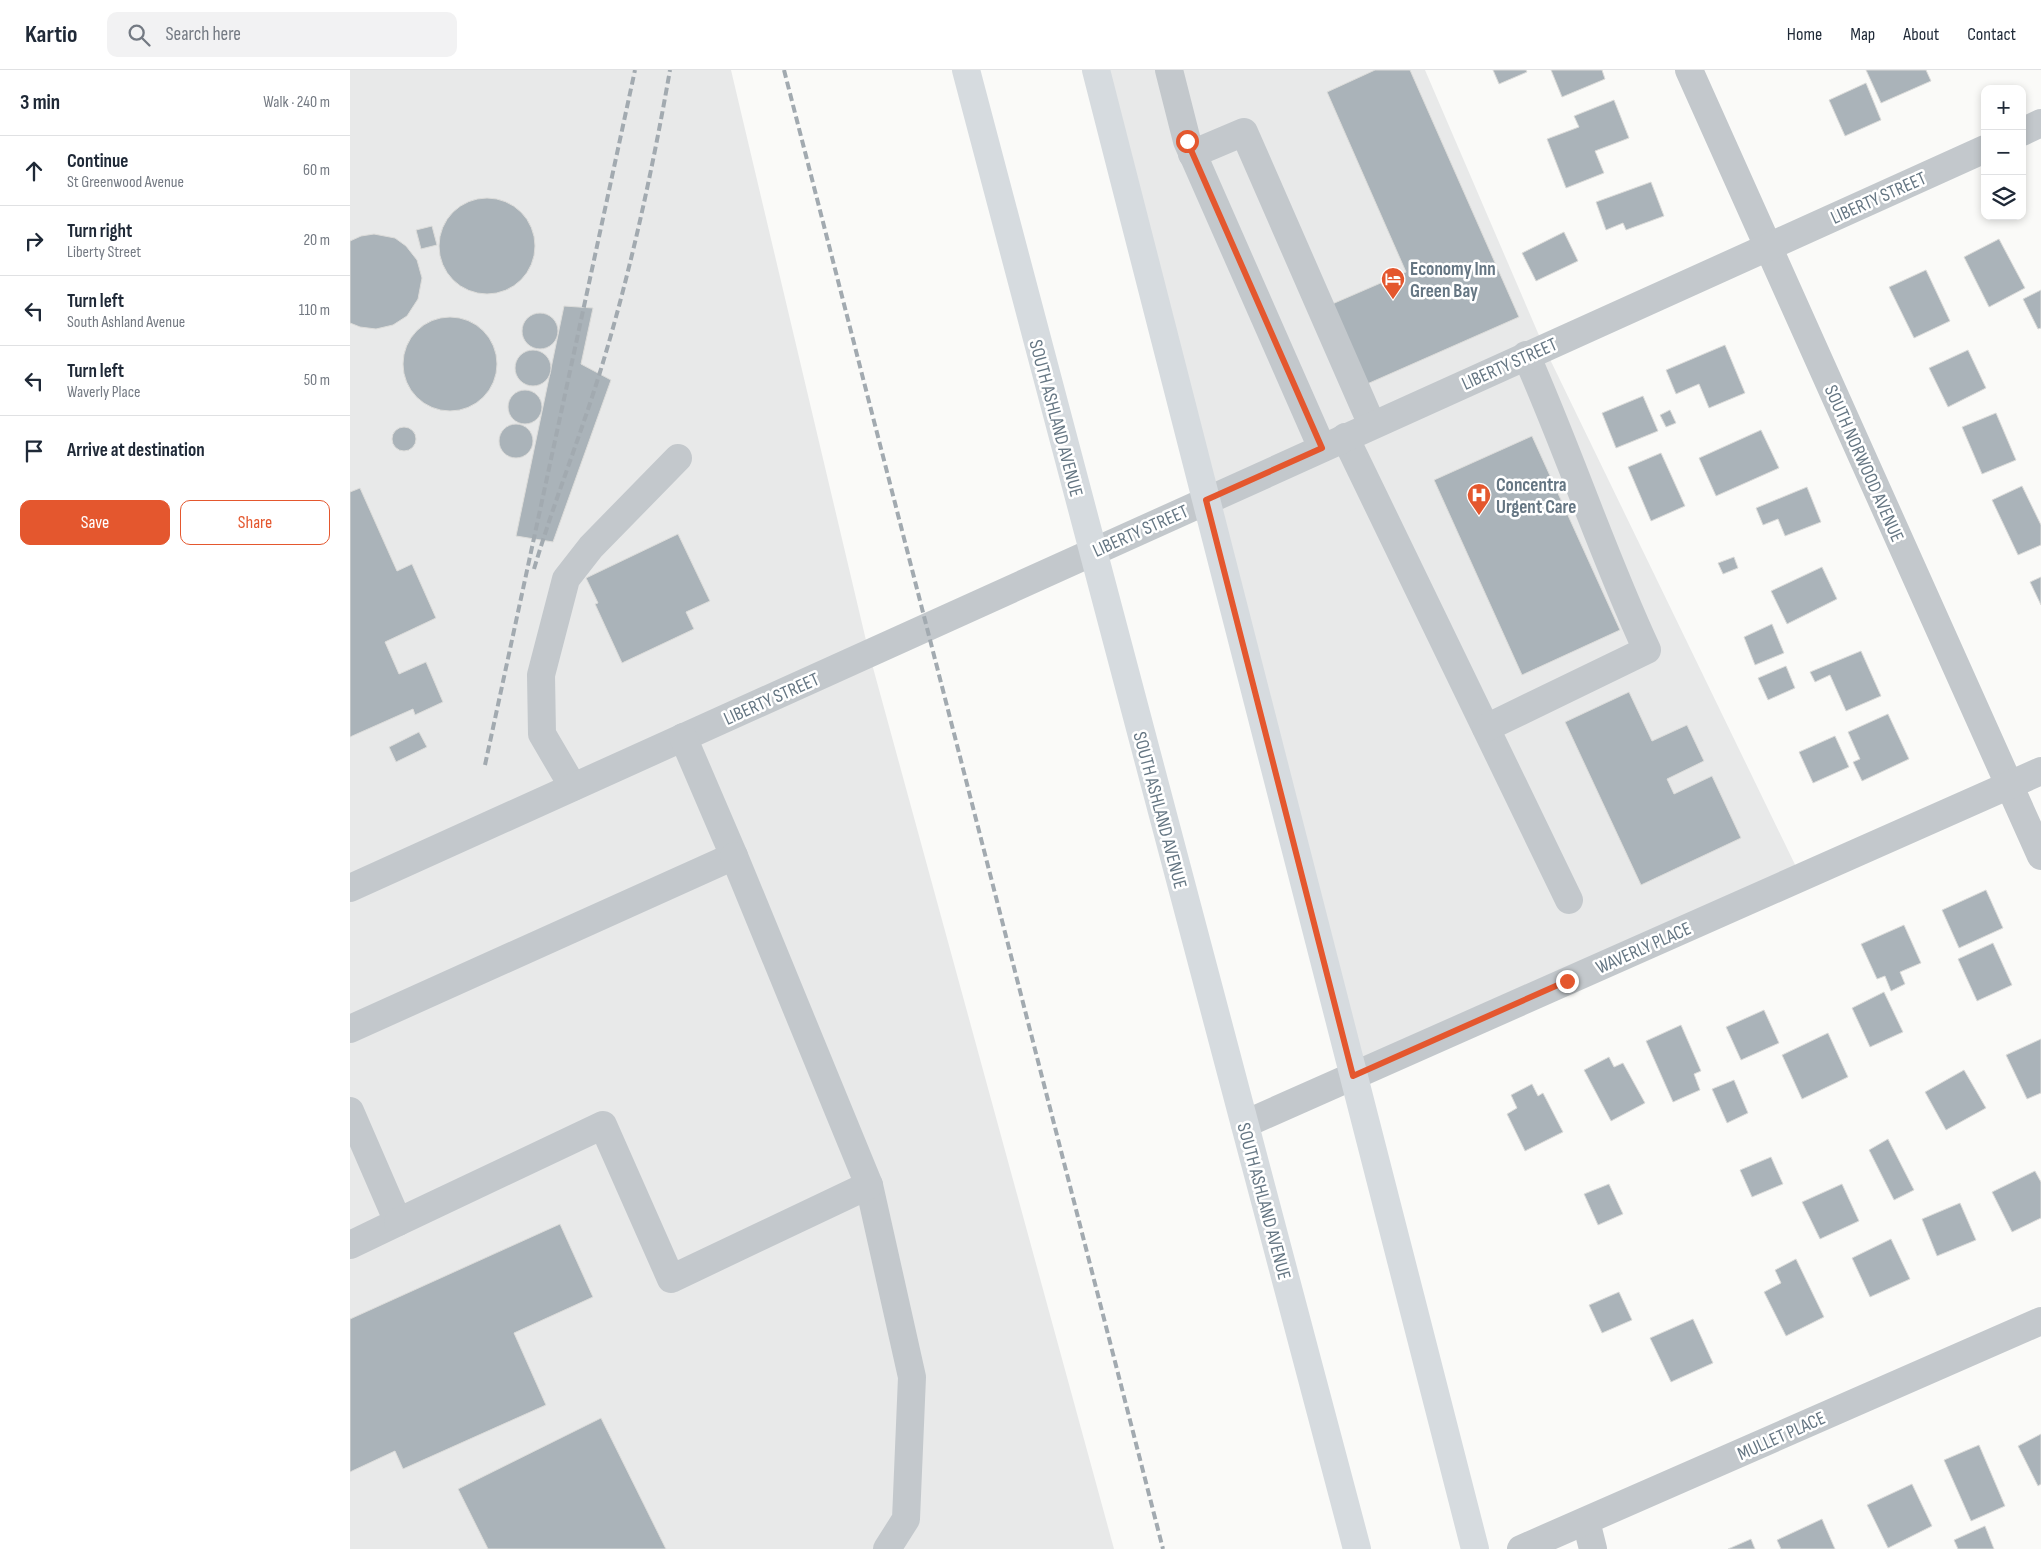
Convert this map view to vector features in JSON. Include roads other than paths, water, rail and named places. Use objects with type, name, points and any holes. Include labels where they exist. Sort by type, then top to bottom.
[{"type":"main road","name":"SOUTH ASHLAND AVENUE","points":[[966,70],[1356,1549]]},
{"type":"main road","points":[[1096,70],[1476,1549]]},
{"type":"street","points":[[1169,70],[1192,154],[1333,443],[1486,728],[1569,900]]},
{"type":"street","name":"SOUTH NORWOOD AVENUE","points":[[1689,70],[2041,856]]},
{"type":"street","points":[[2026,130],[2041,123]]},
{"type":"street","points":[[1192,154],[1244,132],[1372,425]]},
{"type":"street","name":"LIBERTY STREET","points":[[350,888],[1981,151]]},
{"type":"street","points":[[1486,728],[1647,650],[1619,591],[1549,407],[1526,355]]},
{"type":"street","points":[[573,787],[542,734],[541,675],[566,579],[591,547],[678,458]]},
{"type":"street","points":[[683,737],[869,1184],[912,1377],[906,1519],[887,1549]]},
{"type":"street","name":"WAVERLY PLACE","points":[[1245,1124],[2041,771]]},
{"type":"street","points":[[350,1029],[734,856]]},
{"type":"street","points":[[350,1111],[398,1222]]},
{"type":"street","points":[[350,1245],[602,1125],[671,1279],[869,1184]]},
{"type":"street","name":"MULLET PLACE","points":[[1521,1549],[2041,1321]]},
{"type":"street","points":[[1586,1521],[1593,1549]]},
{"type":"railway","points":[[485,765],[635,70]]},
{"type":"railway","points":[[534,569],[596,385],[624,288],[641,216],[670,70]]},
{"type":"railway","points":[[784,70],[1163,1549]]},
{"type":"place","name":"Economy Inn Green Bay","points":[[1393,300]]},
{"type":"place","name":"Concentra Urgent Care","points":[[1479,516]]}]
